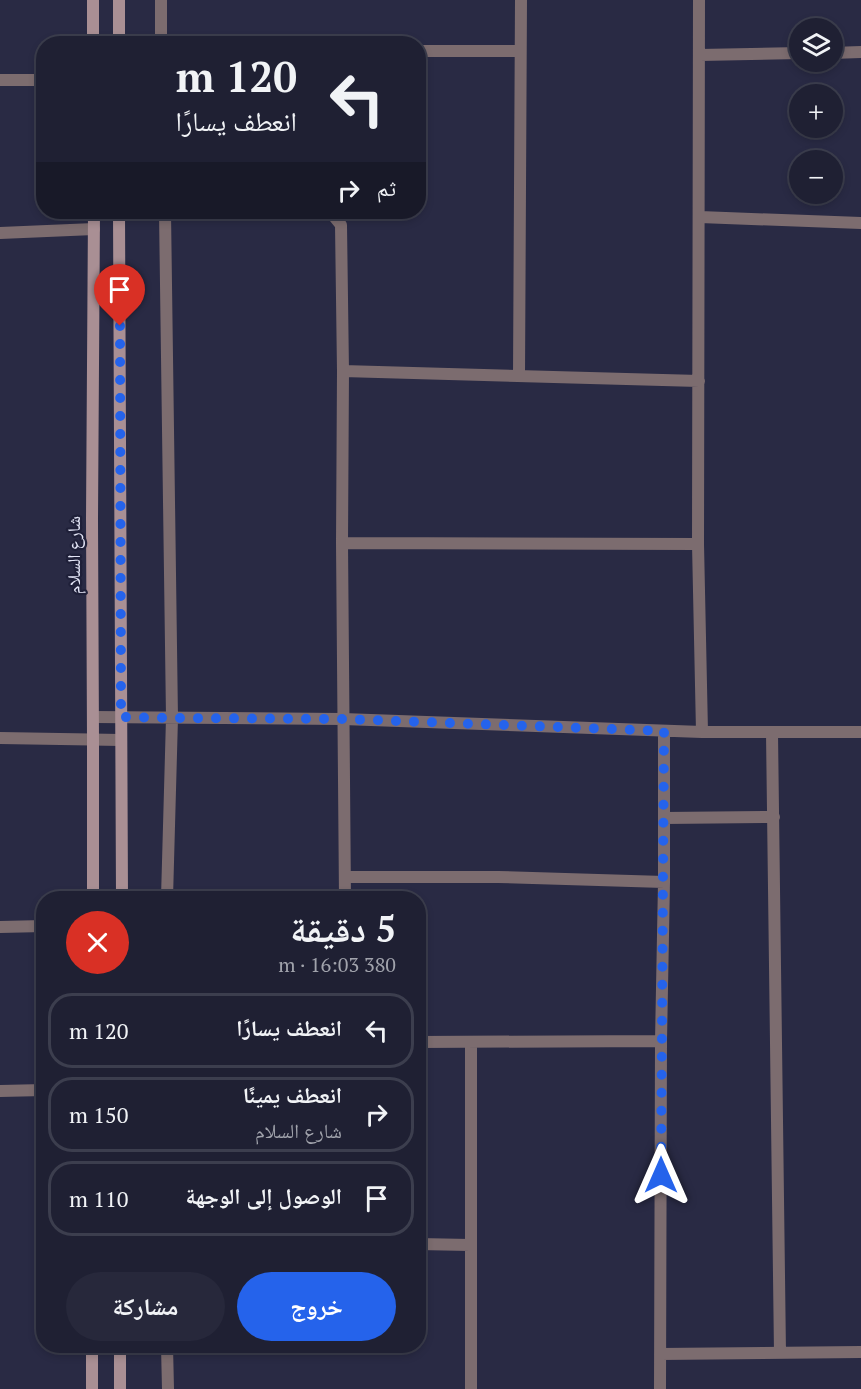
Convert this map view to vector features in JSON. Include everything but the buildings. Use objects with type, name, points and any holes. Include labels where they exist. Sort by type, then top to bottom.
[{"type":"main road","points":[[93,0],[93,36]]},
{"type":"main road","points":[[118,0],[119,36]]},
{"type":"main road","name":"شارع السلام","points":[[93,891],[94,219]]},
{"type":"main road","points":[[119,219],[122,891]]},
{"type":"main road","points":[[92,1353],[92,1389]]},
{"type":"main road","points":[[120,1353],[120,1389]]},
{"type":"street","points":[[161,0],[161,36]]},
{"type":"street","points":[[519,376],[521,0]]},
{"type":"street","points":[[699,0],[698,544],[702,732]]},
{"type":"street","points":[[426,51],[520,51]]},
{"type":"street","points":[[843,53],[861,52]]},
{"type":"street","points":[[700,55],[789,53]]},
{"type":"street","points":[[0,80],[36,80]]},
{"type":"street","points":[[700,217],[861,223]]},
{"type":"street","points":[[165,219],[172,718],[167,891]]},
{"type":"street","points":[[336,219],[341,225],[343,371],[345,891]]},
{"type":"street","points":[[0,232],[94,229]]},
{"type":"street","points":[[343,371],[699,381]]},
{"type":"street","points":[[342,543],[698,544]]},
{"type":"street","points":[[93,717],[343,719],[702,732],[861,732]]},
{"type":"street","points":[[660,1389],[664,731]]},
{"type":"street","points":[[772,733],[780,1353]]},
{"type":"street","points":[[0,738],[121,740]]},
{"type":"street","points":[[664,818],[774,817]]},
{"type":"street","points":[[345,877],[498,877],[664,882]]},
{"type":"street","points":[[0,927],[36,926]]},
{"type":"street","points":[[426,1042],[661,1041]]},
{"type":"street","points":[[471,1042],[471,1389]]},
{"type":"street","points":[[0,1091],[36,1090]]},
{"type":"street","points":[[426,1244],[470,1245]]},
{"type":"street","points":[[660,1354],[861,1352]]},
{"type":"street","points":[[167,1353],[168,1389]]},
{"type":"route","points":[[120,326],[121,717],[343,719],[664,731],[661,1175]]}]
